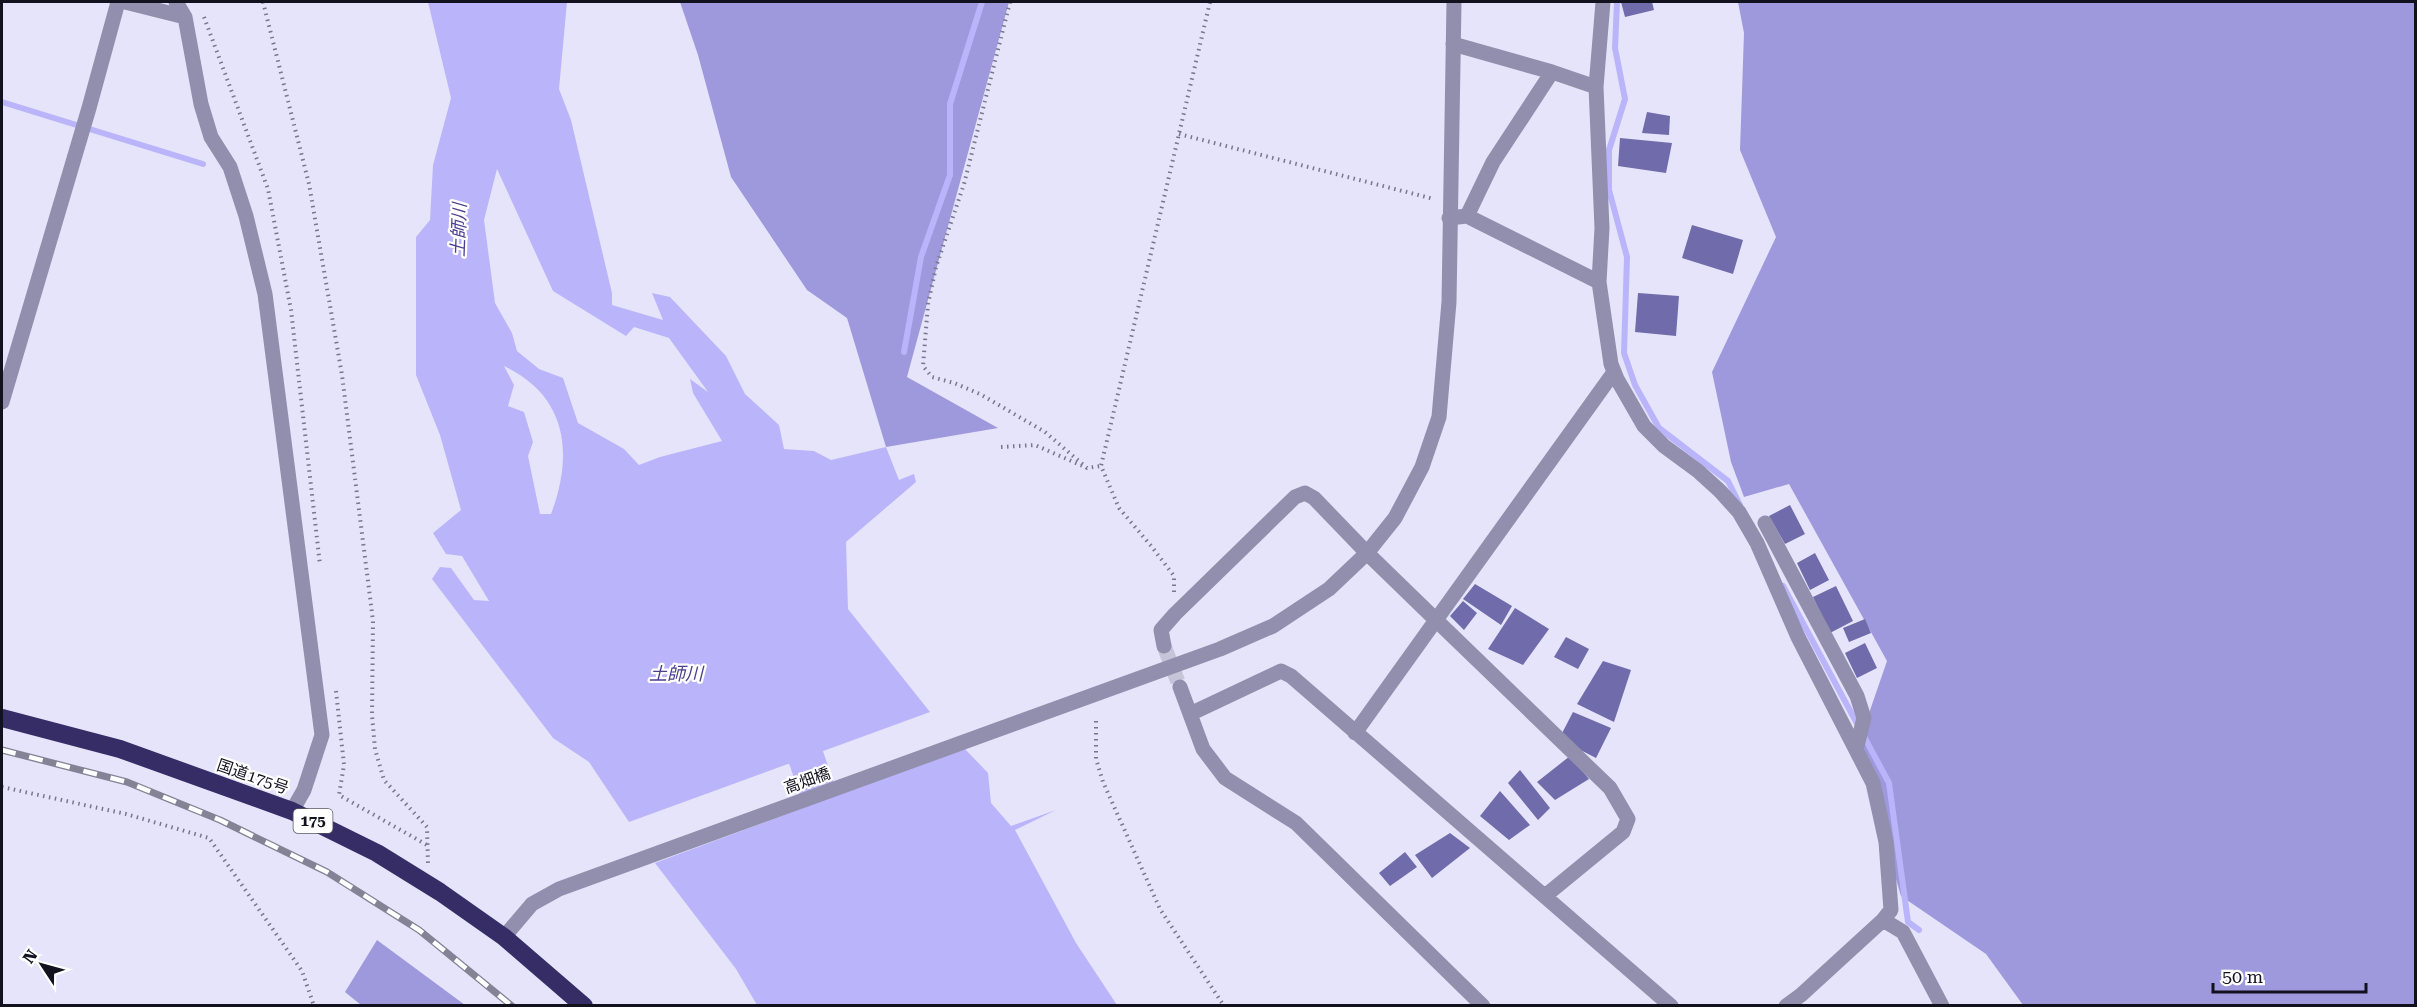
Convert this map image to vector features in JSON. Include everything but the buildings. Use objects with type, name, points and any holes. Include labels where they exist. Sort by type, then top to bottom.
[{"type":"highway","name":"国道175号","points":[[2,718],[120,749],[292,811],[377,853],[440,892],[504,937],[584,1005]]},
{"type":"street","points":[[2,402],[118,2]]},
{"type":"street","points":[[125,2],[185,17]]},
{"type":"street","points":[[176,2],[185,17],[201,104],[211,137],[230,167],[246,216],[265,294],[322,735],[304,790],[292,811]]},
{"type":"street","name":"高畑橋","points":[[504,937],[532,904],[559,889],[1220,649],[1273,626],[1329,589],[1367,553],[1395,518],[1422,468],[1439,417],[1449,302],[1454,2]]},
{"type":"street","points":[[1604,2],[1596,87],[1602,228],[1599,282],[1611,364],[1644,426],[1664,446],[1698,471],[1720,491],[1739,512],[1757,543],[1798,637],[1873,783],[1886,842],[1891,910],[1801,995],[1786,1005]]},
{"type":"street","points":[[1453,44],[1596,87]]},
{"type":"street","points":[[1467,216],[1493,162],[1552,72]]},
{"type":"street","points":[[1449,218],[1467,216],[1599,282]]},
{"type":"street","points":[[1355,733],[1614,372]]},
{"type":"street","points":[[1164,646],[1161,630],[1175,614],[1295,497],[1305,493],[1314,498],[1367,553],[1610,788],[1628,819],[1623,832],[1545,896]]},
{"type":"street","points":[[1765,523],[1857,696],[1864,718],[1856,750]]},
{"type":"street","points":[[1190,714],[1281,671],[1291,675],[1355,733],[1671,1005]]},
{"type":"street","points":[[1180,687],[1203,749],[1225,778],[1296,823],[1484,1005]]},
{"type":"street","points":[[1883,920],[1903,932],[1942,1005]]},
{"type":"path","points":[[263,2],[309,184],[342,375],[373,621],[372,715],[375,749],[384,780],[427,826],[428,865]]},
{"type":"path","points":[[1010,2],[964,184],[936,267],[928,304],[922,366],[932,377],[980,394],[1045,432],[1087,468]]},
{"type":"path","points":[[1175,614],[1174,576],[1119,508],[1101,466],[1210,2]]},
{"type":"path","points":[[1179,134],[1439,200]]},
{"type":"path","points":[[1001,447],[1035,445],[1087,468],[1101,466]]},
{"type":"path","points":[[1096,721],[1096,759],[1103,782],[1160,909],[1224,1005]]},
{"type":"path","points":[[2,787],[126,814],[209,838],[302,971],[314,1005]]},
{"type":"shaded area","points":[[680,2],[1009,2],[907,377],[998,428],[886,447],[847,318],[807,290],[731,177],[698,55]]},
{"type":"shaded area","points":[[1738,2],[2415,2],[2415,1005],[2023,1005],[1986,954],[1901,896],[1857,748],[1887,661],[1789,484],[1744,497],[1731,462],[1712,372],[1776,237],[1740,150],[1744,33]]},
{"type":"shaded area","points":[[377,940],[465,1005],[361,1005],[345,992]]},
{"type":"water","points":[[428,2],[567,2],[559,89],[571,120],[612,293],[612,305],[663,320],[652,293],[670,297],[726,356],[745,394],[779,425],[784,449],[814,451],[831,460],[886,447],[899,480],[914,474],[916,482],[846,542],[848,609],[930,712],[629,822],[589,762],[553,738],[432,579],[440,567],[451,568],[474,600],[489,601],[462,556],[446,554],[433,533],[461,510],[440,435],[416,375],[416,237],[430,220],[433,165],[451,98]],"holes":[[[497,169],[553,291],[626,336],[634,327],[669,338],[708,392],[690,379],[693,393],[722,441],[660,457],[639,465],[624,449],[578,423],[563,378],[539,369],[517,351],[512,333],[495,303],[484,220]],[[504,366],[525,378],[541,393],[553,410],[560,428],[563,448],[562,469],[551,514],[540,514],[528,456],[533,442],[524,412],[508,406],[514,385]]]},
{"type":"water","points":[[964,748],[988,773],[991,803],[1011,826],[1056,810],[1015,830],[1076,943],[1117,1005],[757,1005],[736,969],[655,863]]},
{"type":"waterway","points":[[904,352],[921,257],[950,175],[950,104],[982,2]]},
{"type":"waterway","points":[[1617,2],[1615,48],[1625,99],[1609,150],[1609,190],[1627,257],[1624,353],[1635,385],[1659,428],[1728,481],[1740,505]]},
{"type":"waterway","points":[[2,102],[203,164]]},
{"type":"waterway","points":[[1783,586],[1889,783],[1908,922],[1919,930]]},
{"type":"waterway","name":"土師川","points":[[777,718],[806,757],[832,835]]},
{"type":"tunnel","points":[[1164,646],[1180,687]]},
{"type":"railway","points":[[2,750],[127,782],[220,820],[327,872],[419,930],[512,1006]]}]
